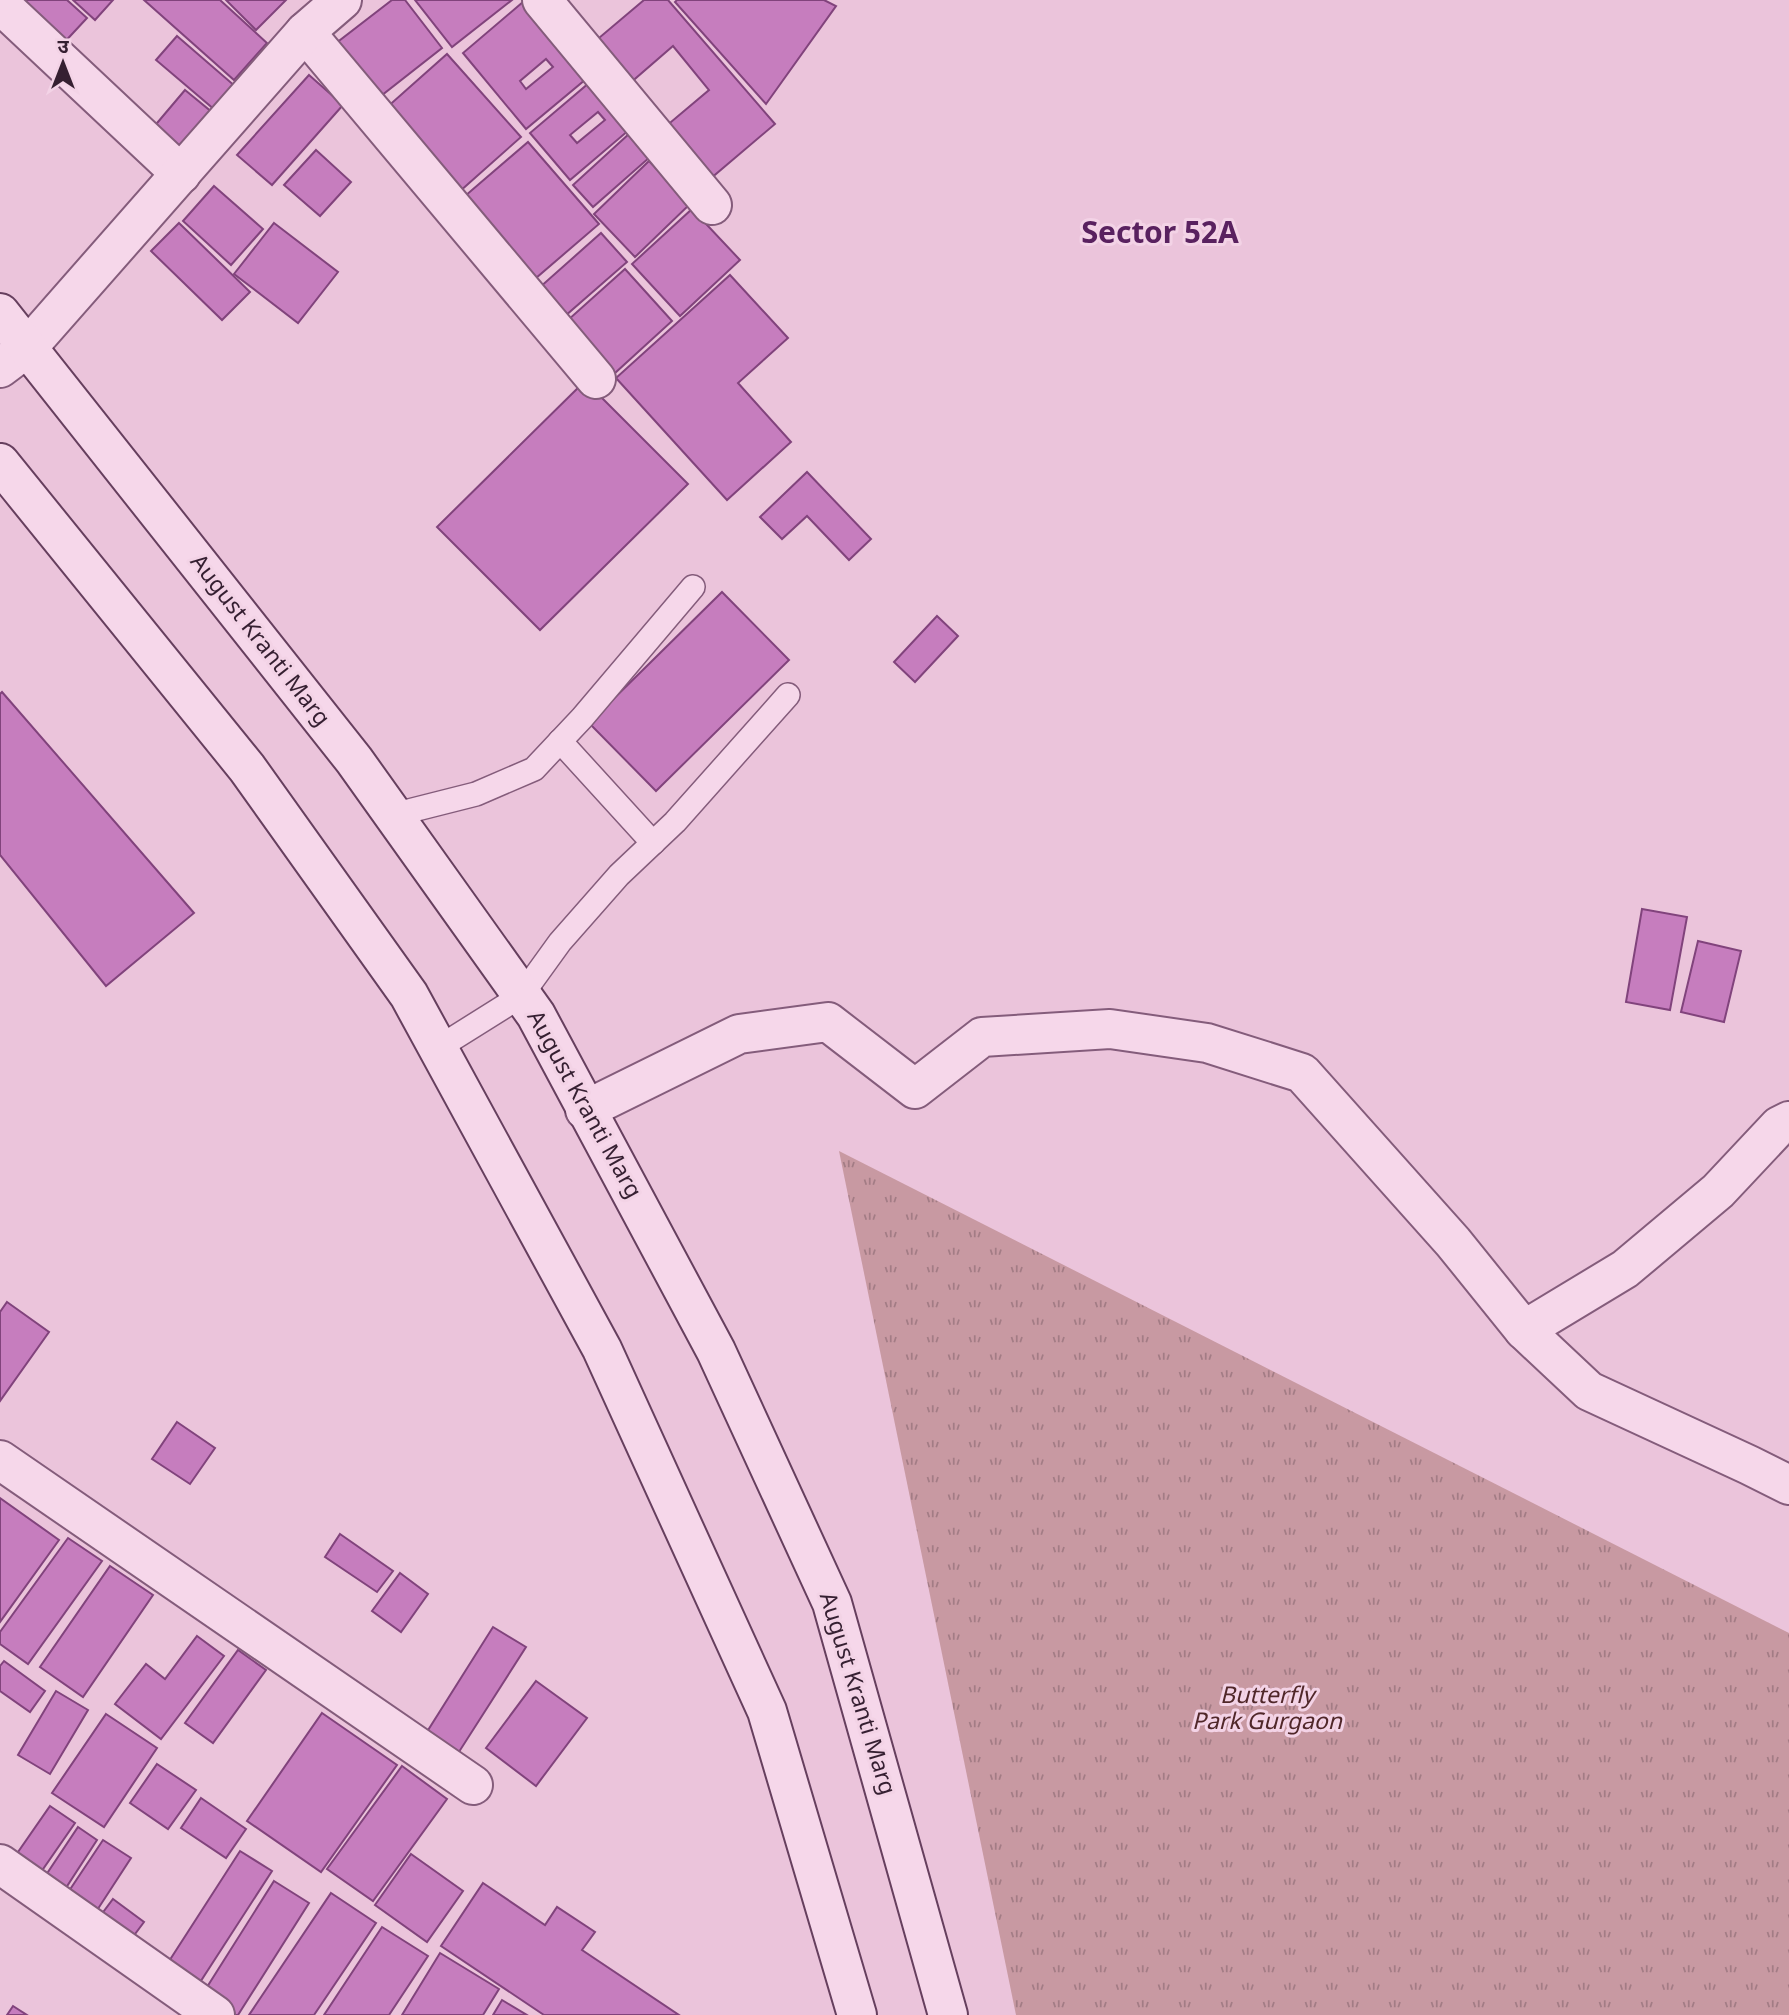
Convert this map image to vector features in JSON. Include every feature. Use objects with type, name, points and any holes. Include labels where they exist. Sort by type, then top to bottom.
[{"type":"street","points":[[14,357],[181,174],[305,32],[342,0]]},
{"type":"street","points":[[542,0],[712,205]]},
{"type":"street","points":[[0,4],[181,174]]},
{"type":"street","points":[[305,32],[596,379]]},
{"type":"street","name":"August Kranti Marg","points":[[0,313],[14,357],[354,760],[536,1015],[716,1351],[832,1603],[948,2015]]},
{"type":"street","points":[[0,463],[247,768],[409,995],[602,1349],[767,1711],[857,2015]]},
{"type":"street","points":[[586,1110],[739,1034],[828,1023],[915,1089],[982,1037],[1110,1029],[1207,1043],[1302,1073],[1453,1242],[1524,1330],[1589,1391],[1789,1485]]},
{"type":"street","points":[[1524,1330],[1625,1269],[1718,1191],[1779,1126],[1789,1121]]},
{"type":"street","points":[[0,1460],[473,1785]]},
{"type":"street","points":[[0,1864],[215,2015]]},
{"type":"lane","points":[[393,815],[476,794],[534,769],[582,719],[693,587]]},
{"type":"lane","points":[[438,1048],[521,996],[560,942],[619,875],[675,822],[788,695]]},
{"type":"lane","points":[[560,741],[653,843]]},
{"type":"green space","name":"Butterfly Park Gurgaon","points":[[839,1151],[1789,1633],[1789,2015],[1016,2015]]},
{"type":"building","points":[[9,0],[67,0],[87,18],[60,47]]},
{"type":"building","points":[[73,0],[113,0],[95,20]]},
{"type":"building","points":[[144,0],[220,0],[267,43],[234,80]]},
{"type":"building","points":[[226,0],[286,0],[256,30]]},
{"type":"building","points":[[392,0],[405,0],[442,48],[377,99],[335,44]]},
{"type":"building","points":[[415,0],[512,0],[452,47]]},
{"type":"building","points":[[644,0],[668,0],[775,124],[710,179],[665,127],[709,90],[673,46],[629,84],[593,43]]},
{"type":"building","points":[[824,0],[836,6],[766,104],[675,2]]},
{"type":"building","points":[[523,2],[586,79],[526,129],[463,53]],"holes":[[[546,59],[553,67],[526,89],[520,81]]]},
{"type":"building","points":[[177,36],[236,87],[215,110],[156,60]]},
{"type":"building","points":[[447,54],[521,137],[459,192],[385,109]]},
{"type":"building","points":[[309,75],[343,105],[272,185],[237,155]]},
{"type":"building","points":[[589,83],[629,130],[570,180],[530,133]],"holes":[[[598,112],[605,120],[577,143],[570,135]]]},
{"type":"building","points":[[185,90],[213,113],[179,153],[152,129]]},
{"type":"building","points":[[630,133],[650,157],[593,207],[573,185]]},
{"type":"building","points":[[528,142],[599,224],[529,284],[458,202]]},
{"type":"building","points":[[316,150],[351,182],[320,216],[284,185]]},
{"type":"building","points":[[649,161],[690,204],[635,257],[594,214]]},
{"type":"building","points":[[214,186],[263,229],[231,265],[183,221]]},
{"type":"building","points":[[692,209],[740,260],[680,316],[632,264]]},
{"type":"building","points":[[179,223],[250,292],[222,320],[151,251]]},
{"type":"building","points":[[274,223],[338,272],[298,323],[234,274]]},
{"type":"building","points":[[601,233],[627,262],[565,316],[539,288]]},
{"type":"building","points":[[625,269],[672,321],[615,373],[568,320]]},
{"type":"building","points":[[730,275],[788,338],[738,383],[791,442],[727,500],[616,378]]},
{"type":"building","points":[[585,381],[688,484],[540,630],[437,527]]},
{"type":"building","points":[[807,472],[871,539],[849,560],[807,516],[782,539],[760,517]]},
{"type":"building","points":[[722,592],[789,660],[656,791],[589,723]]},
{"type":"building","points":[[937,616],[958,636],[915,682],[894,662]]},
{"type":"building","points":[[2,692],[194,913],[106,986],[0,855]]},
{"type":"building","points":[[1642,909],[1687,917],[1670,1010],[1626,1002]]},
{"type":"building","points":[[1698,941],[1741,951],[1724,1022],[1681,1012]]},
{"type":"building","points":[[7,1302],[49,1332],[0,1401],[0,1312]]},
{"type":"building","points":[[177,1422],[215,1448],[190,1484],[152,1459]]},
{"type":"building","points":[[0,1498],[59,1540],[0,1622]]},
{"type":"building","points":[[340,1534],[393,1571],[377,1592],[325,1557]]},
{"type":"building","points":[[68,1538],[102,1561],[28,1664],[0,1644],[0,1632]]},
{"type":"building","points":[[110,1566],[153,1595],[83,1697],[40,1667]]},
{"type":"building","points":[[400,1573],[428,1594],[401,1632],[372,1611]]},
{"type":"building","points":[[493,1627],[526,1647],[457,1755],[425,1735]]},
{"type":"building","points":[[197,1636],[224,1656],[161,1739],[115,1704],[146,1664],[165,1679]]},
{"type":"building","points":[[238,1650],[266,1670],[213,1743],[185,1723]]},
{"type":"building","points":[[4,1661],[45,1691],[30,1712],[0,1691],[0,1666]]},
{"type":"building","points":[[536,1681],[587,1718],[536,1786],[486,1748]]},
{"type":"building","points":[[56,1691],[88,1710],[50,1774],[18,1755]]},
{"type":"building","points":[[322,1713],[397,1765],[321,1872],[247,1821]]},
{"type":"building","points":[[106,1714],[157,1748],[104,1827],[52,1793]]},
{"type":"building","points":[[157,1764],[196,1790],[168,1829],[130,1803]]},
{"type":"building","points":[[402,1766],[447,1799],[373,1901],[327,1869]]},
{"type":"building","points":[[201,1798],[246,1829],[226,1858],[181,1828]]},
{"type":"building","points":[[50,1806],[75,1823],[34,1882],[9,1865]]},
{"type":"building","points":[[78,1827],[97,1840],[60,1897],[40,1884]]},
{"type":"building","points":[[103,1840],[131,1858],[92,1918],[63,1900]]},
{"type":"building","points":[[240,1851],[272,1871],[195,1990],[164,1969]]},
{"type":"building","points":[[411,1854],[463,1891],[427,1942],[375,1905]]},
{"type":"building","points":[[274,1881],[309,1903],[238,2015],[234,2015],[202,1995]]},
{"type":"building","points":[[483,1883],[545,1925],[557,1907],[595,1932],[582,1950],[679,2015],[544,2015],[441,1946]]},
{"type":"building","points":[[331,1893],[376,1923],[314,2015],[249,2015]]},
{"type":"building","points":[[113,1899],[144,1922],[126,1946],[95,1923]]},
{"type":"building","points":[[382,1927],[428,1956],[389,2015],[324,2015]]},
{"type":"building","points":[[440,1953],[499,1989],[483,2015],[402,2015]]},
{"type":"building","points":[[502,2000],[527,2015],[493,2015]]},
{"type":"building","points":[[13,2006],[27,2015],[7,2015]]},
{"type":"district","name":"Sector 52A","points":[[1160,235]]}]
